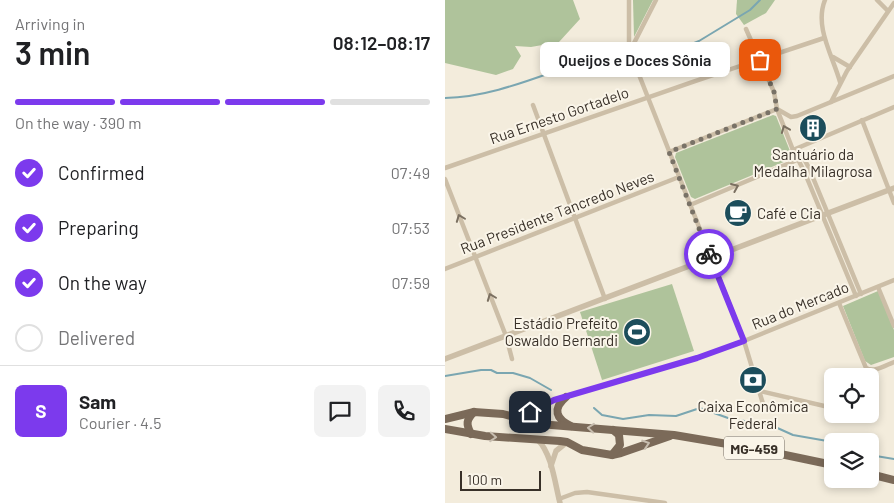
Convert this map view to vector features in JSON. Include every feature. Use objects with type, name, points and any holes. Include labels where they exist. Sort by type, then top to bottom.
[{"type":"main road","points":[[565,397],[558,405],[557,410],[561,419],[573,426]]},
{"type":"main road","points":[[471,434],[466,424],[468,418],[474,412]]},
{"type":"main road","name":"MG-459","points":[[445,419],[474,412],[503,414],[539,424],[674,435],[757,449],[824,463]]},
{"type":"main road","name":"MG-459","points":[[445,429],[471,434],[567,442],[582,450],[612,455],[621,454],[674,435]]},
{"type":"main road","points":[[612,455],[620,445],[619,435],[613,430]]},
{"type":"main road","points":[[879,476],[894,480]]},
{"type":"street","points":[[629,0],[630,50],[647,98],[744,341],[764,407]]},
{"type":"street","points":[[630,50],[656,0]]},
{"type":"street","points":[[825,0],[822,18],[824,38],[840,82]]},
{"type":"street","points":[[877,0],[888,11]]},
{"type":"street","points":[[831,102],[840,82],[894,3]]},
{"type":"street","points":[[746,28],[774,92],[777,109],[797,160],[804,170],[825,215],[858,295]]},
{"type":"street","name":"Rua Ernesto Gortadelo","points":[[445,168],[824,38]]},
{"type":"street","points":[[832,57],[851,67]]},
{"type":"street","points":[[777,109],[788,116],[794,116],[894,76]]},
{"type":"street","points":[[533,104],[605,299]]},
{"type":"street","points":[[793,150],[894,107]]},
{"type":"street","points":[[669,152],[777,109]]},
{"type":"street","points":[[862,120],[891,189],[894,203]]},
{"type":"street","points":[[793,150],[800,154],[806,162],[825,215]]},
{"type":"street","points":[[690,205],[797,160]]},
{"type":"street","name":"Rua Presidente Tancredo Neves","points":[[445,269],[679,178]]},
{"type":"street","points":[[445,179],[476,257],[512,359]]},
{"type":"street","points":[[445,359],[891,189]]},
{"type":"street","name":"Rua do Mercado","points":[[517,417],[554,400],[697,358],[744,341],[894,280]]},
{"type":"street","points":[[878,287],[894,326]]},
{"type":"street","points":[[839,303],[866,368],[873,370],[894,362]]},
{"type":"street","points":[[760,391],[824,406]]},
{"type":"street","points":[[538,440],[546,450],[559,501],[575,493],[587,492],[665,503]]},
{"type":"street","points":[[551,468],[556,451],[567,442]]},
{"type":"green space","points":[[445,0],[573,0],[580,19],[559,42],[531,47],[515,46],[521,56],[513,69],[496,75],[445,63]]},
{"type":"green space","points":[[633,0],[653,0],[634,37]]},
{"type":"green space","points":[[737,0],[775,0],[766,13],[744,25],[736,14]]},
{"type":"green space","points":[[773,115],[776,116],[792,156],[791,159],[695,199],[691,197],[675,157],[676,153]]},
{"type":"green space","name":"Estádio Prefeito Oswaldo Bernardi","points":[[672,284],[694,351],[602,380],[580,312]]},
{"type":"green space","points":[[878,291],[894,330],[894,357],[871,365],[865,361],[843,306]]},
{"type":"waterway","points":[[639,57],[656,51],[682,48],[699,41],[750,10],[760,0]]},
{"type":"waterway","points":[[445,98],[477,95],[493,91],[570,66],[612,63],[625,60]]},
{"type":"waterway","points":[[445,376],[491,370],[497,373],[513,373],[530,378],[551,390]]},
{"type":"waterway","points":[[594,408],[602,415],[623,419],[649,415],[676,416],[700,408],[728,418],[773,426],[793,435],[824,440]]},
{"type":"waterway","points":[[879,456],[894,459]]},
{"type":"way so far","points":[[709,254],[669,152],[777,109],[774,92],[760,60]]},
{"type":"place","name":"Queijos e Doces Sônia","points":[[760,60]]},
{"type":"place","name":"Santuário da Medalha Milagrosa","points":[[813,128]]},
{"type":"place","name":"Café e Cia","points":[[738,213]]},
{"type":"place","name":"Estádio Prefeito Oswaldo Bernardi","points":[[637,332]]},
{"type":"place","name":"Caixa Econômica Federal","points":[[753,380]]},
{"type":"route","points":[[530,412],[554,400],[697,358],[744,341],[709,254]]}]
